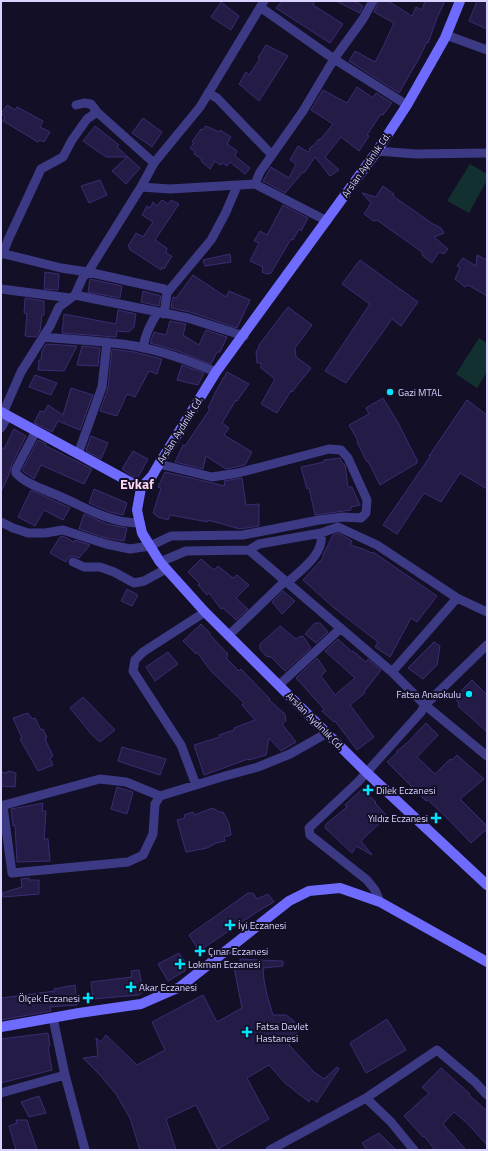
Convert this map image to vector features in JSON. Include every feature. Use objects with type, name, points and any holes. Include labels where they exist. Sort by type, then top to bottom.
[{"type":"street","points":[[255,184],[260,172],[303,111],[334,59],[363,19],[373,1]]},
{"type":"street","name":"Arslan Aydınlık Cd.","points":[[460,1],[446,35],[407,105],[377,151],[244,336],[216,372],[152,476],[141,488],[137,510],[142,532],[150,546],[163,565],[205,612],[366,772],[487,885]]},
{"type":"street","points":[[1,428],[4,414],[21,372],[43,337],[59,307],[72,296],[83,277],[88,272],[141,188],[154,163],[200,107],[262,4],[334,59],[407,105]]},
{"type":"street","points":[[446,35],[487,50]]},
{"type":"street","points":[[208,93],[217,98],[272,155]]},
{"type":"street","points":[[76,105],[84,103],[91,104],[96,112],[154,163]]},
{"type":"street","points":[[96,112],[86,119],[63,157],[41,169],[2,253],[60,268],[88,272],[164,289],[167,293]]},
{"type":"street","points":[[377,151],[416,154],[487,154]]},
{"type":"street","points":[[141,188],[237,186],[255,184],[326,221]]},
{"type":"street","points":[[144,348],[144,338],[149,324],[161,313],[167,293],[211,240],[226,212],[237,186]]},
{"type":"street","points":[[1,290],[72,296],[188,318],[244,336]]},
{"type":"street","points":[[43,337],[107,342],[144,348],[183,358],[216,372]]},
{"type":"street","points":[[78,454],[102,387],[107,342]]},
{"type":"street","points":[[4,414],[141,488]]},
{"type":"street","points":[[36,431],[16,469],[18,476],[37,487],[95,514],[130,524],[140,523]]},
{"type":"street","points":[[1,522],[28,533],[45,533],[63,530],[106,544],[130,549],[150,546],[171,536],[243,535],[319,520],[343,517],[360,518],[366,513],[367,500],[348,458],[341,450],[329,449],[238,473],[212,477],[159,464]]},
{"type":"street","points":[[73,562],[84,567],[100,567],[114,572],[134,583],[144,581],[163,565],[186,551],[250,550],[259,544],[321,532],[338,527],[377,545],[457,598],[487,612]]},
{"type":"street","points":[[229,635],[286,582],[312,561],[323,540],[321,532]]},
{"type":"street","points":[[250,550],[392,672],[425,705],[487,756]]},
{"type":"street","points":[[392,672],[457,598]]},
{"type":"street","points":[[196,785],[181,745],[133,671],[135,660],[143,652],[205,612]]},
{"type":"street","points":[[279,684],[341,628]]},
{"type":"street","points":[[380,902],[375,890],[367,880],[310,835],[309,828],[358,782],[421,712],[425,705],[487,644]]},
{"type":"street","points":[[160,796],[155,804],[153,834],[142,855],[128,862],[12,873],[2,806],[100,779],[126,782],[160,796],[258,767],[290,754],[327,733]]},
{"type":"street","points":[[1,1027],[141,1004],[180,987],[289,901],[309,891],[340,888],[380,902],[487,962]]},
{"type":"street","points":[[53,1018],[65,1075],[85,1150]]},
{"type":"street","points":[[270,1150],[366,1098],[437,1050],[475,1082],[487,1095]]},
{"type":"street","points":[[1,1093],[65,1075]]},
{"type":"street","points":[[366,1098],[391,1122],[414,1150]]},
{"type":"green space","points":[[470,164],[487,174],[487,180],[469,213],[447,201]]},
{"type":"green space","points":[[479,338],[487,343],[487,372],[477,388],[456,374]]},
{"type":"building","points":[[282,1],[315,1],[313,5],[343,24],[330,43],[276,8]]},
{"type":"building","points":[[336,1],[354,1],[363,6],[360,13]]},
{"type":"building","points":[[379,1],[388,1],[412,16],[416,7],[422,10],[425,1],[445,1],[428,43],[427,42],[399,93],[349,61],[355,51],[375,62],[382,49],[394,23],[374,12]]},
{"type":"building","points":[[477,1],[487,1],[487,29],[469,21]]},
{"type":"building","points":[[221,2],[239,16],[231,30],[211,17]]},
{"type":"building","points":[[266,45],[288,56],[259,101],[239,84],[246,72],[249,75],[260,59],[258,58]]},
{"type":"building","points":[[357,87],[373,98],[376,93],[392,103],[383,115],[381,114],[367,135],[369,136],[359,151],[341,137],[325,157],[339,170],[330,176],[315,157],[304,173],[303,172],[285,193],[263,181],[271,167],[289,178],[296,164],[290,160],[298,146],[308,152],[310,150],[309,149],[319,139],[320,140],[333,124],[311,110],[323,90],[347,103]]},
{"type":"building","points":[[7,105],[15,110],[17,107],[43,121],[40,127],[50,132],[44,142],[40,140],[38,142],[3,121],[5,117],[1,114]]},
{"type":"building","points":[[143,118],[162,132],[152,147],[132,133]]},
{"type":"building","points":[[95,126],[119,145],[117,147],[140,168],[126,184],[112,171],[127,157],[106,157],[83,141]]},
{"type":"building","points":[[206,126],[219,132],[220,130],[231,137],[227,144],[237,151],[235,156],[250,168],[245,174],[230,162],[227,166],[222,163],[220,165],[215,161],[210,169],[201,161],[202,159],[194,154],[195,152],[190,148],[194,143],[192,142],[201,129],[202,130]]},
{"type":"building","points":[[100,180],[107,195],[89,203],[81,186]]},
{"type":"building","points":[[383,186],[394,194],[393,196],[441,228],[444,233],[434,237],[448,249],[444,254],[439,252],[432,263],[422,255],[422,252],[377,220],[374,221],[364,214],[371,203],[362,193],[376,197]]},
{"type":"building","points":[[162,200],[168,204],[171,200],[179,204],[155,240],[167,248],[166,253],[172,256],[164,269],[162,267],[161,270],[129,249],[130,248],[128,246],[136,233],[143,237],[153,222],[142,215],[147,206],[150,208],[153,202],[157,206]]},
{"type":"building","points":[[283,205],[308,218],[301,231],[299,229],[293,240],[291,239],[271,273],[267,274],[262,272],[263,267],[250,261],[259,243],[254,241],[260,231],[267,235]]},
{"type":"building","points":[[230,254],[231,262],[205,266],[203,260]]},
{"type":"building","points":[[477,255],[487,260],[487,296],[468,285],[465,287],[455,279],[460,268],[457,266],[463,258],[476,266]]},
{"type":"building","points":[[360,260],[418,302],[401,326],[392,319],[346,383],[325,371],[370,304],[342,284]]},
{"type":"building","points":[[45,272],[59,274],[58,290],[44,289]]},
{"type":"building","points":[[193,275],[226,297],[229,291],[250,300],[237,328],[190,312],[171,308],[173,297],[176,298]]},
{"type":"building","points":[[90,279],[122,286],[120,298],[88,292]]},
{"type":"building","points":[[143,291],[161,296],[159,306],[141,302]]},
{"type":"building","points":[[25,298],[44,301],[44,315],[42,315],[40,331],[36,337],[25,336],[27,314],[24,313]]},
{"type":"building","points":[[288,307],[312,325],[295,348],[296,357],[311,368],[292,392],[291,391],[277,413],[261,404],[275,379],[261,368],[261,363],[257,363],[256,351]]},
{"type":"building","points":[[118,310],[136,314],[134,327],[129,332],[117,331],[116,337],[62,333],[64,314],[116,324]]},
{"type":"building","points":[[170,321],[186,324],[183,335],[199,345],[206,330],[227,337],[220,352],[217,352],[211,364],[178,351],[150,343],[154,332],[166,335]]},
{"type":"building","points":[[46,344],[77,346],[64,371],[38,370],[39,360],[41,360],[42,351]]},
{"type":"building","points":[[82,346],[100,348],[98,366],[77,365]]},
{"type":"building","points":[[112,349],[134,352],[162,359],[157,374],[149,371],[135,397],[127,394],[117,416],[100,411],[108,388]]},
{"type":"building","points":[[182,365],[204,373],[198,385],[177,380]]},
{"type":"building","points":[[227,372],[249,384],[237,401],[236,400],[222,423],[229,428],[224,435],[252,452],[245,465],[226,469],[206,456],[203,469],[175,462],[183,445],[185,446],[210,409],[208,408]]},
{"type":"building","points":[[35,375],[57,383],[51,395],[29,387]]},
{"type":"building","points":[[71,388],[93,395],[80,430],[58,421],[52,432],[34,423],[40,411],[44,412],[48,405],[63,415]]},
{"type":"building","points":[[383,398],[397,421],[417,460],[417,463],[380,485],[349,425],[369,414],[366,408]]},
{"type":"building","points":[[467,400],[487,415],[487,489],[460,473],[441,502],[424,493],[397,534],[383,525]]},
{"type":"building","points":[[14,429],[26,436],[11,466],[10,472],[1,492],[1,447],[4,449]]},
{"type":"building","points":[[91,436],[108,443],[101,459],[86,451]]},
{"type":"building","points":[[38,440],[46,444],[46,446],[92,469],[84,484],[41,465],[34,479],[24,472],[22,470]]},
{"type":"building","points":[[133,451],[148,459],[137,479],[122,469]]},
{"type":"building","points":[[340,458],[342,463],[345,465],[348,487],[352,487],[360,505],[351,507],[351,510],[315,515],[309,488],[307,489],[301,467],[324,462],[324,460]]},
{"type":"building","points":[[165,472],[225,486],[224,481],[242,478],[246,505],[259,504],[259,526],[240,529],[208,520],[208,522],[170,515],[168,520],[158,517],[153,513],[161,488],[158,487]]},
{"type":"building","points":[[94,489],[127,503],[123,515],[110,512],[89,503]]},
{"type":"building","points":[[31,490],[70,508],[63,520],[44,510],[35,526],[18,517]]},
{"type":"building","points":[[84,514],[107,524],[127,528],[124,541],[106,538],[79,529]]},
{"type":"building","points":[[338,533],[352,541],[350,545],[372,553],[373,552],[437,596],[417,622],[411,618],[390,657],[375,647],[378,642],[333,607],[303,580],[323,558],[333,535]]},
{"type":"building","points":[[63,536],[74,542],[75,540],[90,545],[79,558],[73,556],[69,557],[66,562],[50,553],[60,537]]},
{"type":"building","points":[[201,559],[214,570],[218,566],[233,578],[237,575],[249,585],[236,598],[248,609],[236,620],[223,608],[221,609],[209,593],[207,595],[198,585],[200,584],[188,572]]},
{"type":"building","points":[[127,589],[138,595],[132,606],[121,601]]},
{"type":"building","points":[[283,591],[295,601],[282,614],[272,602]]},
{"type":"building","points":[[315,623],[320,623],[328,632],[316,643],[305,634]]},
{"type":"building","points":[[201,624],[228,654],[226,658],[239,671],[241,669],[270,699],[269,700],[285,714],[286,721],[282,724],[296,742],[281,751],[269,738],[266,755],[248,759],[204,775],[194,745],[220,737],[219,735],[255,720],[242,705],[244,703],[210,670],[197,652],[196,654],[183,641]]},
{"type":"building","points":[[280,626],[296,639],[303,636],[311,648],[285,671],[271,657],[266,656],[260,649],[260,644]]},
{"type":"building","points":[[338,639],[352,652],[353,651],[366,662],[368,659],[381,670],[364,692],[365,693],[350,705],[374,737],[357,750],[335,721],[334,722],[322,711],[324,709],[296,678],[317,658],[326,671],[321,676],[335,695],[355,678],[325,651]]},
{"type":"building","points":[[434,642],[440,646],[437,665],[423,679],[408,668]]},
{"type":"building","points":[[168,652],[178,664],[155,681],[146,667]]},
{"type":"building","points":[[472,680],[487,695],[487,732],[458,706],[459,704],[455,697]]},
{"type":"building","points":[[83,697],[115,730],[100,742],[92,735],[70,708]]},
{"type":"building","points":[[28,713],[32,719],[35,718],[41,730],[43,729],[47,738],[45,739],[53,756],[50,758],[53,765],[38,771],[20,739],[22,738],[13,718]]},
{"type":"building","points":[[426,723],[438,735],[417,757],[435,774],[450,759],[452,760],[457,755],[484,779],[460,799],[487,826],[487,829],[471,843],[447,818],[428,800],[426,801],[387,762]]},
{"type":"building","points":[[122,747],[166,759],[160,775],[118,761]]},
{"type":"building","points":[[8,771],[16,773],[15,787],[1,786],[1,772],[7,773]]},
{"type":"building","points":[[117,787],[133,792],[127,814],[111,809]]},
{"type":"building","points":[[362,789],[376,802],[375,803],[387,816],[361,841],[372,855],[356,846],[352,853],[325,828],[326,824],[347,807],[345,805]]},
{"type":"building","points":[[43,803],[42,811],[46,811],[44,839],[48,839],[50,861],[17,862],[15,825],[13,826],[11,809]]},
{"type":"building","points":[[213,808],[219,812],[223,812],[229,823],[231,835],[224,837],[225,841],[216,843],[207,848],[186,852],[177,820],[185,818],[184,815],[193,812],[194,815]]},
{"type":"building","points":[[29,878],[29,880],[39,880],[39,894],[3,897],[2,893],[22,887],[21,879]]},
{"type":"building","points":[[248,893],[253,893],[257,899],[268,894],[274,902],[199,951],[189,935]]},
{"type":"building","points":[[179,953],[185,962],[185,971],[168,981],[158,964]]},
{"type":"building","points":[[240,959],[283,961],[283,966],[263,968],[267,995],[273,1015],[286,1015],[294,1021],[297,1033],[289,1045],[314,1072],[324,1079],[337,1067],[339,1069],[317,1102],[311,1098],[309,1102],[285,1083],[269,1065],[247,1078],[269,1119],[218,1149],[196,1105],[166,1119],[176,1150],[140,1150],[130,1118],[116,1094],[83,1058],[98,1056],[96,1038],[101,1042],[106,1035],[137,1065],[165,1050],[152,1022],[203,995],[217,1022],[242,1008],[234,967],[240,965]]},
{"type":"building","points":[[139,970],[143,992],[139,995],[93,999],[91,982],[132,977],[131,971]]},
{"type":"building","points":[[75,985],[77,1005],[50,1007],[51,1011],[1,1020],[1,998],[55,991],[54,989]]},
{"type":"building","points":[[387,1019],[406,1050],[366,1073],[350,1043]]},
{"type":"building","points":[[48,1033],[50,1046],[48,1047],[52,1070],[1,1083],[1,1039]]},
{"type":"building","points":[[441,1068],[487,1111],[487,1145],[467,1123],[454,1112],[443,1124],[466,1150],[435,1150],[424,1136],[423,1137],[404,1116],[429,1093],[422,1087]]},
{"type":"building","points":[[39,1096],[46,1113],[29,1117],[21,1102]]},
{"type":"building","points":[[16,1120],[27,1120],[37,1150],[16,1150],[9,1126],[17,1123]]},
{"type":"building","points":[[379,1133],[396,1150],[367,1150],[362,1143]]},
{"type":"place","name":"Gazi MTAL","points":[[390,392]]},
{"type":"place","name":"Fatsa Anaokulu","points":[[469,694]]},
{"type":"place","name":"Dilek Eczanesi","points":[[368,790]]},
{"type":"place","name":"Yıldız Eczanesi","points":[[436,818]]},
{"type":"place","name":"İyi Eczanesi","points":[[230,925]]},
{"type":"place","name":"Çınar Eczanesi","points":[[200,951]]},
{"type":"place","name":"Lokman Eczanesi","points":[[180,964]]},
{"type":"place","name":"Akar Eczanesi","points":[[131,987]]},
{"type":"place","name":"Ölçek Eczanesi","points":[[88,998]]},
{"type":"place","name":"Fatsa Devlet Hastanesi","points":[[247,1032]]},
{"type":"district","name":"Evkaf","points":[[137,483]]}]
